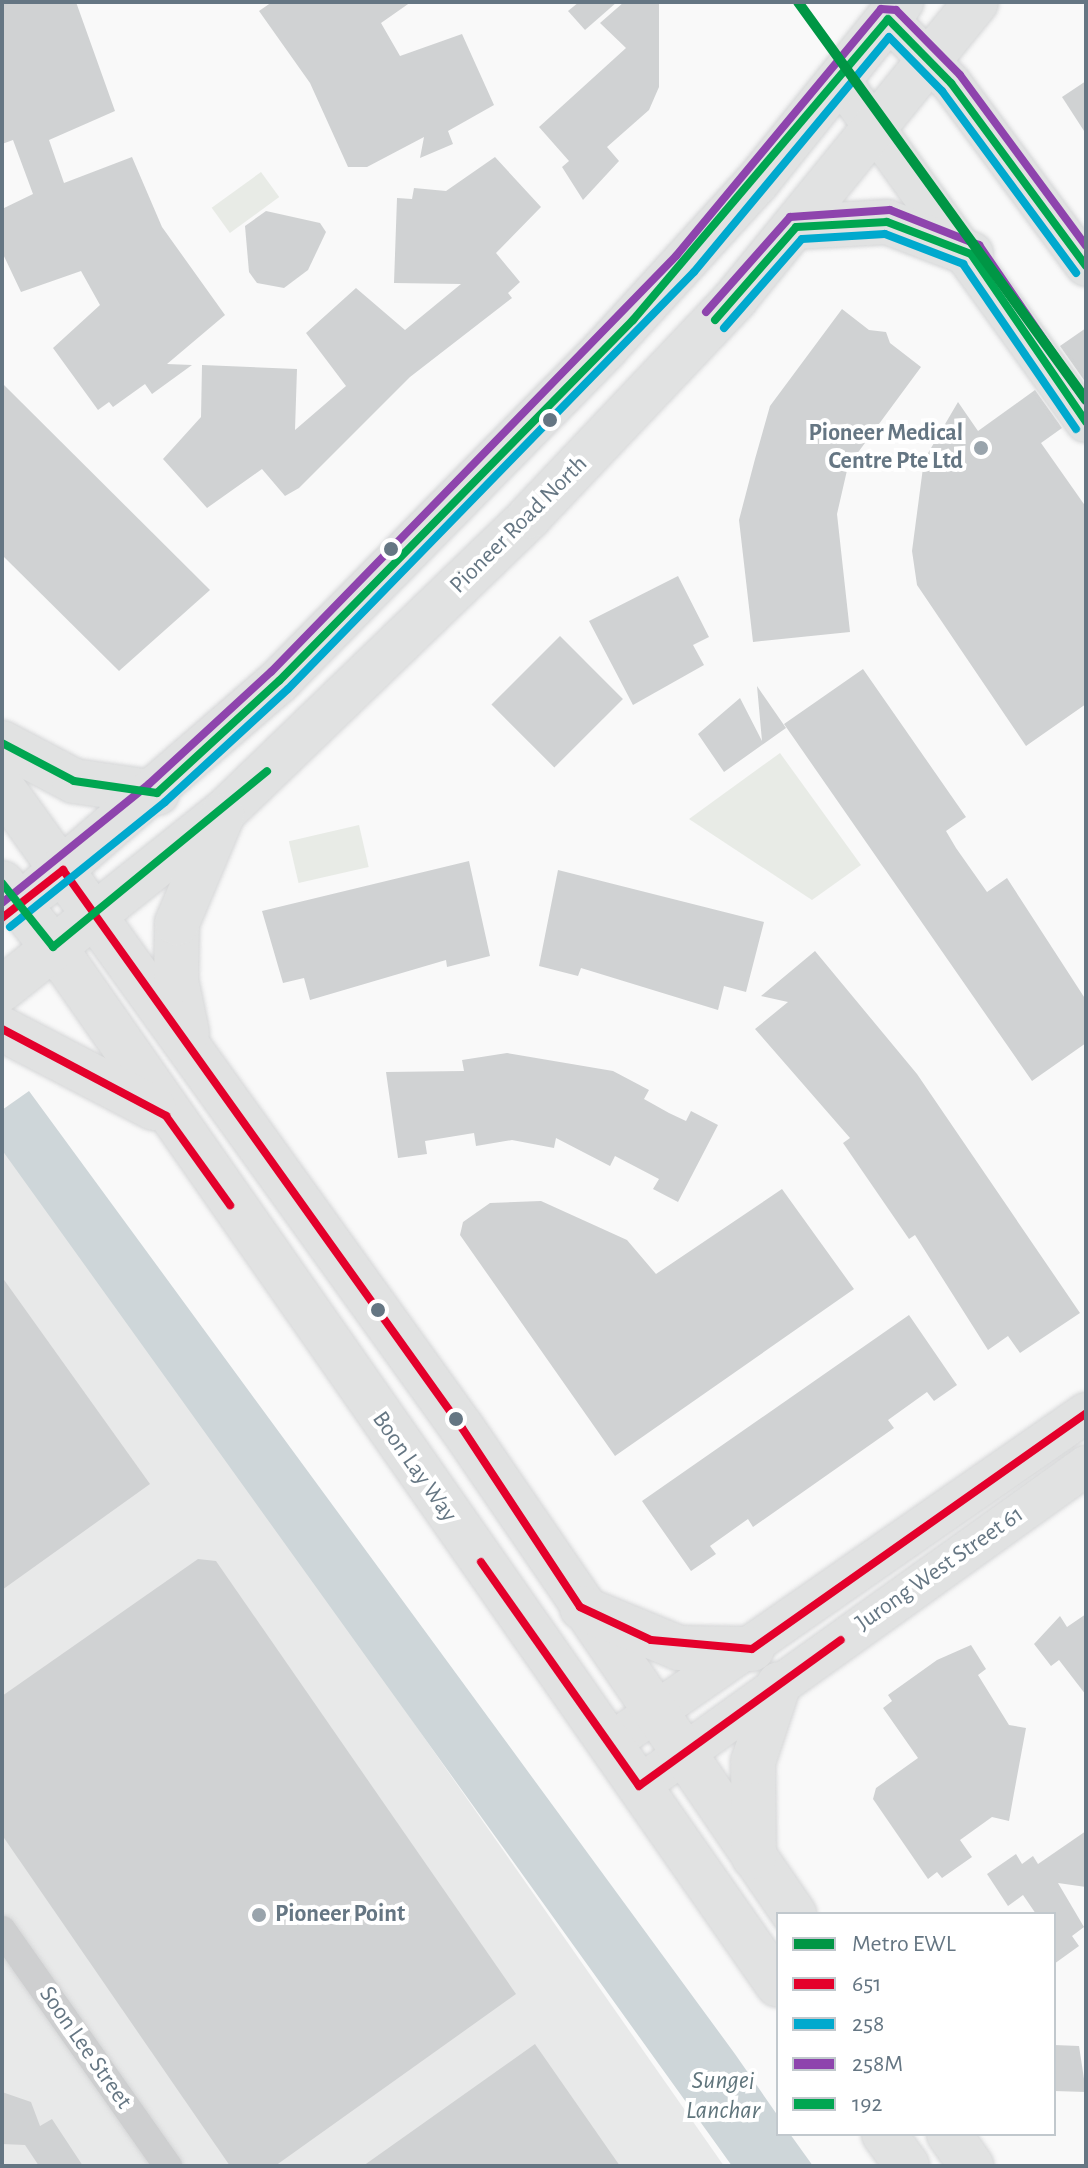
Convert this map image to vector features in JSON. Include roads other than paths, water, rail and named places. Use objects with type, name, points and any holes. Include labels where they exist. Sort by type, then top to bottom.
[{"type":"main road","name":"Pioneer Road North","points":[[2,989],[224,812],[530,516],[796,227],[880,128],[976,2]]},
{"type":"main road","points":[[8,901],[63,870],[157,793],[279,681],[633,320],[840,80],[895,10]]},
{"type":"main road","points":[[796,227],[887,222],[971,254]]},
{"type":"main road","points":[[2,743],[74,781],[157,793]]},
{"type":"main road","points":[[2,787],[190,1047],[793,1912]]},
{"type":"main road","points":[[190,1047],[176,980],[177,923],[224,812]]},
{"type":"main road","name":"Boon Lay Way","points":[[8,901],[53,947],[166,1116],[776,1982]]},
{"type":"main road","points":[[2,1029],[166,1116]]},
{"type":"main road","points":[[580,1607],[679,1648],[752,1649]]},
{"type":"main road","points":[[754,1857],[753,1762],[779,1684]]},
{"type":"main road","points":[[885,2136],[907,2166]]},
{"type":"main road","points":[[950,2136],[971,2166]]},
{"type":"street","points":[[895,10],[930,62],[1086,266]]},
{"type":"street","points":[[840,80],[880,128],[971,254],[1086,422]]},
{"type":"street","name":"Jurong West Street 61","points":[[609,1744],[752,1649],[1086,1413]]},
{"type":"street","name":"Jurong West Street 61","points":[[639,1786],[1086,1466]]},
{"type":"street","name":"Soon Lee Street","points":[[2,1930],[10,1959],[168,2166]]},
{"type":"water","name":"Sungei Lanchar","points":[[29,1091],[735,2054],[776,2113],[776,2136],[791,2136],[813,2166],[732,2166],[2,1150],[2,1110]]},
{"type":"metro line","name":"EWL","points":[[798,2],[1086,400]]},
{"type":"place","name":"Pioneer Medical Centre Pte Ltd","points":[[981,448]]},
{"type":"place","name":"Pioneer Point","points":[[259,1915]]}]
